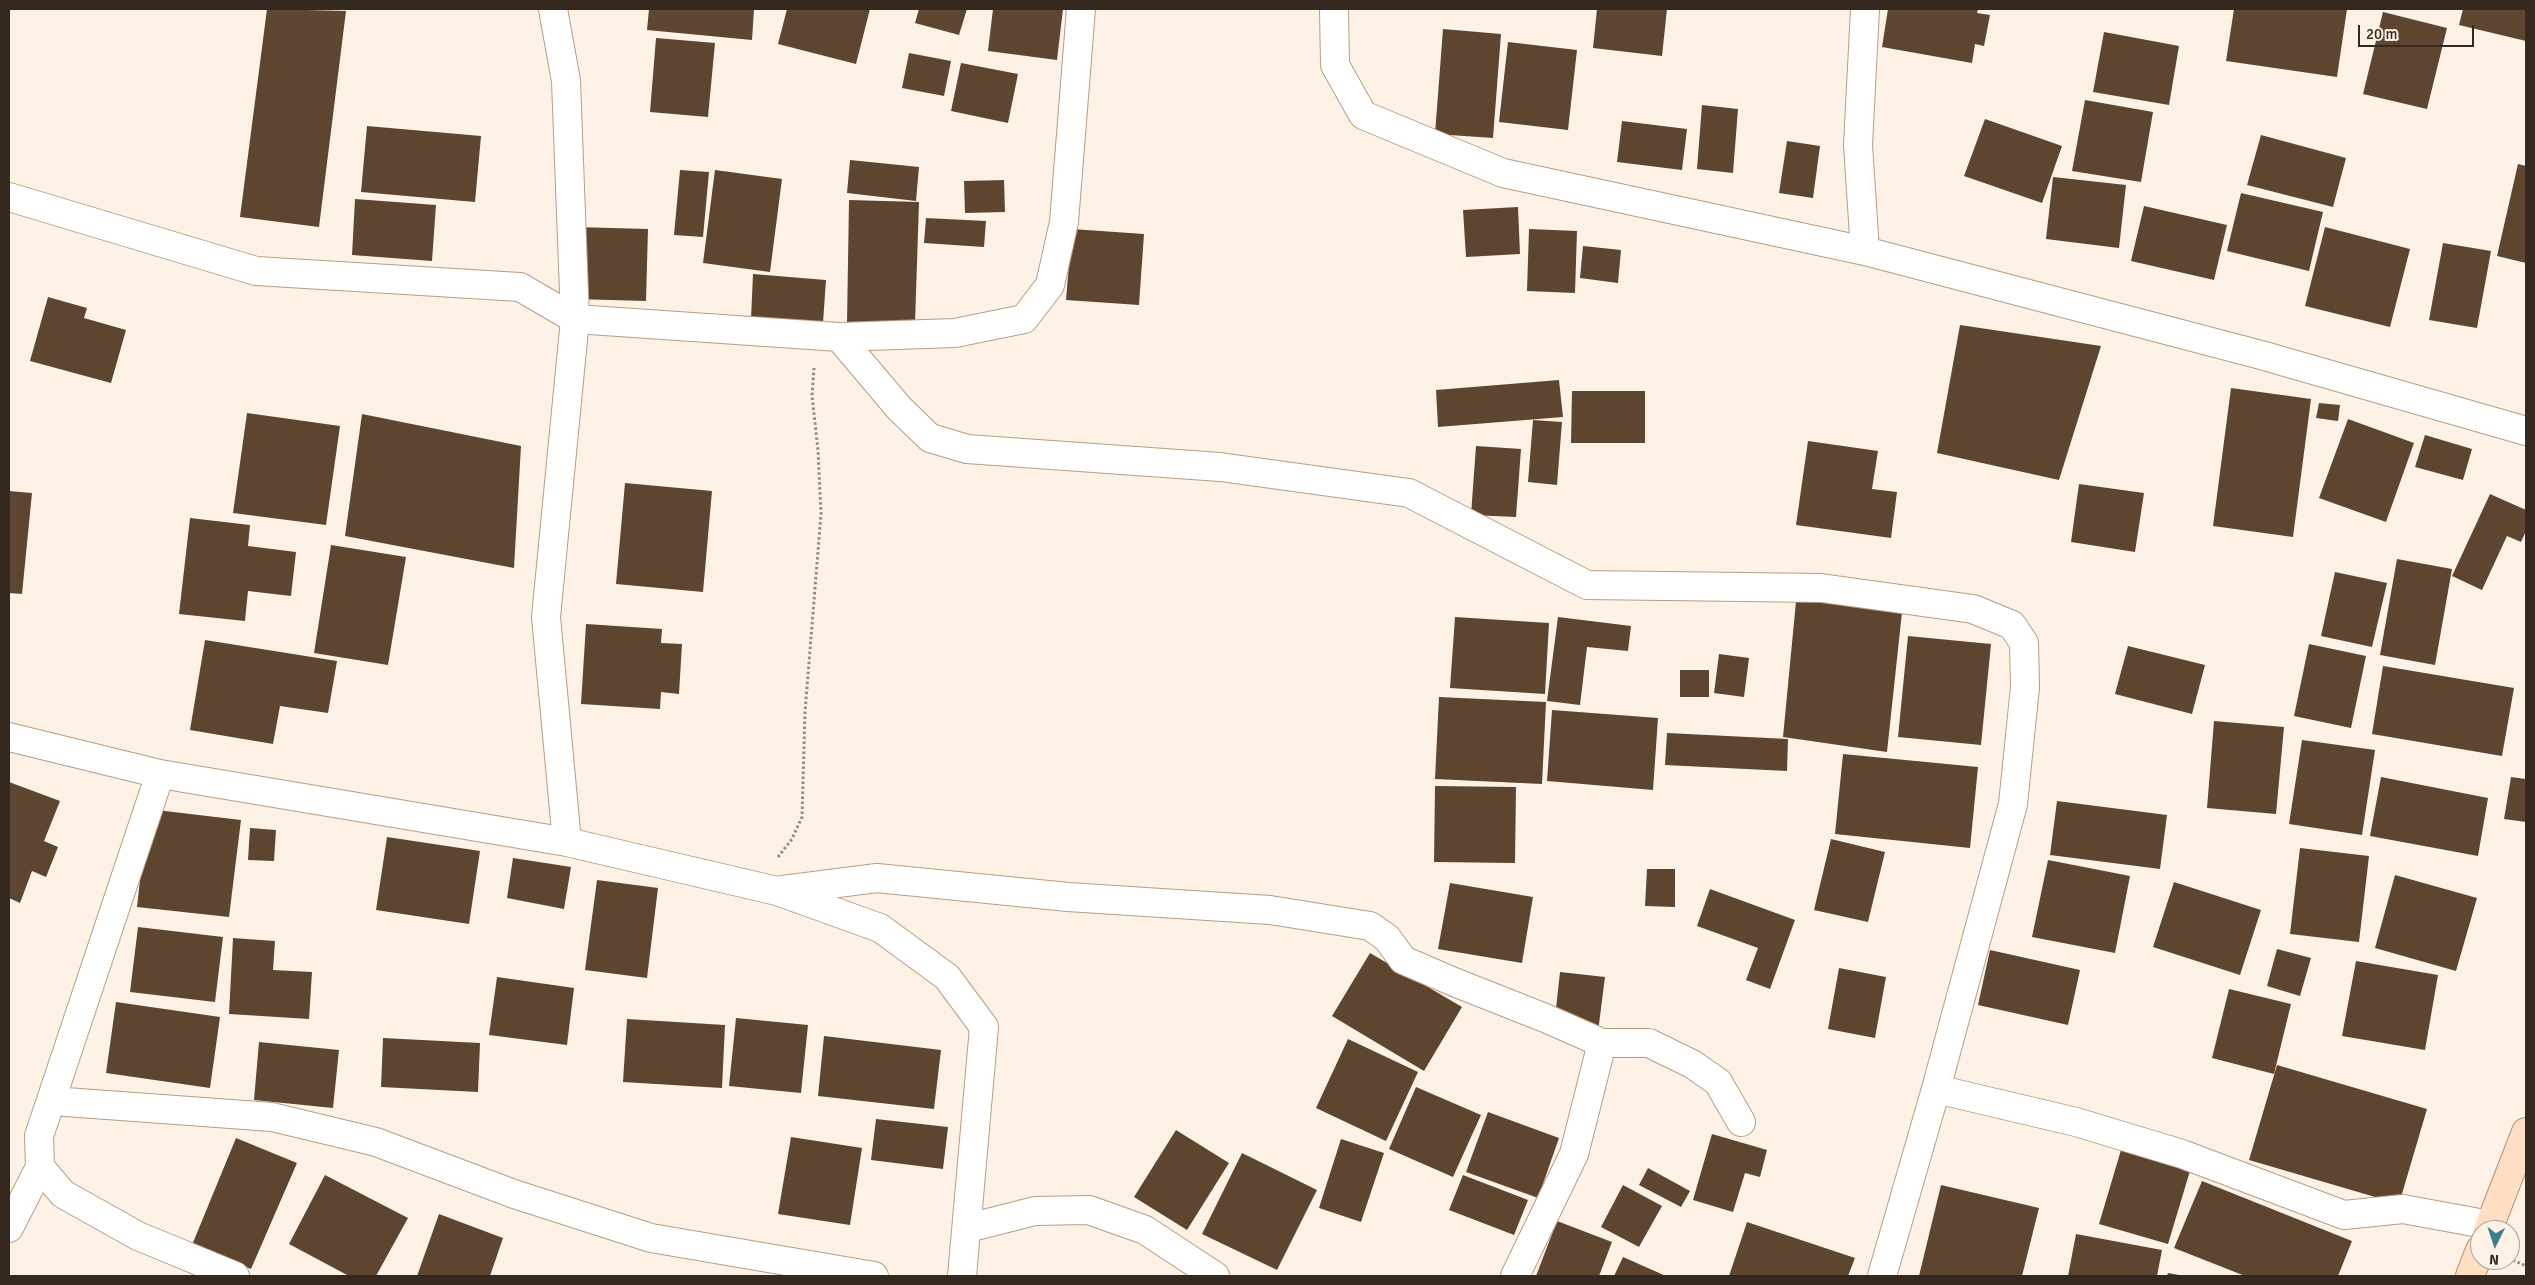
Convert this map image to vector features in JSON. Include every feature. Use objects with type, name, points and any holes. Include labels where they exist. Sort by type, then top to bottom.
[{"type":"main road","points":[[2492,1220],[2524,1141]]},
{"type":"street","points":[[553,9],[566,81],[576,319],[546,618],[567,842]]},
{"type":"street","points":[[9,197],[256,270],[520,287],[576,319],[827,336],[955,333],[1024,319],[1050,285],[1064,222],[1081,9]]},
{"type":"street","points":[[1334,9],[1335,65],[1363,115],[1503,172],[1865,251],[2261,355],[2526,431]]},
{"type":"street","points":[[1865,9],[1858,145],[1865,251]]},
{"type":"street","points":[[827,336],[930,438],[967,449],[1220,466],[1409,493],[1587,585],[1821,588],[1973,608],[2012,625],[2024,643],[2025,687],[2013,804],[1936,1090],[1882,1276]]},
{"type":"street","points":[[9,738],[160,774],[567,842],[777,891],[880,928],[947,977],[984,1027],[968,1228],[962,1276]]},
{"type":"street","points":[[9,1228],[40,1167],[39,1136],[160,774]]},
{"type":"street","points":[[777,891],[877,878],[1068,897],[1270,910],[1370,926],[1387,938],[1403,960],[1602,1043],[1648,1043],[1692,1064],[1718,1082],[1741,1122]]},
{"type":"street","points":[[1514,1276],[1574,1154],[1602,1043]]},
{"type":"street","points":[[1936,1090],[2076,1122],[2182,1154],[2344,1215],[2403,1209],[2470,1223]]},
{"type":"street","points":[[52,1101],[272,1116],[376,1142],[514,1194],[651,1238],[874,1276]]},
{"type":"street","points":[[40,1167],[63,1194],[138,1236],[235,1276]]},
{"type":"street","points":[[968,1228],[1035,1211],[1089,1210],[1145,1230],[1215,1276]]},
{"type":"path","points":[[777,891],[778,856],[792,839],[802,817],[803,808],[804,712],[821,514],[818,450],[812,396],[827,336]]},
{"type":"building","points":[[267,9],[346,11],[319,227],[240,217]]},
{"type":"building","points":[[649,9],[754,9],[752,40],[647,30]]},
{"type":"building","points":[[787,9],[870,9],[856,64],[778,44]]},
{"type":"building","points":[[919,9],[967,9],[959,35],[915,23]]},
{"type":"building","points":[[993,9],[1063,9],[1057,60],[988,51]]},
{"type":"building","points":[[1597,9],[1667,9],[1662,56],[1593,48]]},
{"type":"building","points":[[1888,9],[1978,9],[1977,13],[1990,15],[1984,46],[1975,44],[1972,63],[1882,47]]},
{"type":"building","points":[[2234,9],[2347,9],[2337,77],[2226,61]]},
{"type":"building","points":[[2463,9],[2526,9],[2526,41],[2459,25]]},
{"type":"building","points":[[2383,12],[2447,28],[2427,109],[2363,94]]},
{"type":"building","points":[[1443,29],[1501,34],[1493,138],[1435,134]]},
{"type":"building","points":[[2104,32],[2179,46],[2169,105],[2093,92]]},
{"type":"building","points":[[656,38],[715,43],[708,117],[650,112]]},
{"type":"building","points":[[1508,42],[1577,50],[1568,130],[1499,122]]},
{"type":"building","points":[[909,53],[951,61],[944,96],[902,88]]},
{"type":"building","points":[[961,63],[1018,74],[1008,123],[951,111]]},
{"type":"building","points":[[2085,100],[2153,112],[2141,182],[2072,171]]},
{"type":"building","points":[[1702,105],[1738,109],[1733,173],[1697,169]]},
{"type":"building","points":[[1985,119],[2062,146],[2042,203],[1964,176]]},
{"type":"building","points":[[1622,121],[1687,129],[1682,170],[1617,162]]},
{"type":"building","points":[[367,126],[481,136],[475,202],[361,192]]},
{"type":"building","points":[[2261,135],[2346,158],[2333,207],[2247,185]]},
{"type":"building","points":[[1787,141],[1820,146],[1813,198],[1779,193]]},
{"type":"building","points":[[850,160],[919,167],[916,201],[847,193]]},
{"type":"building","points":[[2518,164],[2526,166],[2526,263],[2497,256]]},
{"type":"building","points":[[680,170],[709,172],[703,237],[674,235]]},
{"type":"building","points":[[715,170],[782,179],[770,272],[703,263]]},
{"type":"building","points":[[2053,177],[2126,185],[2119,248],[2046,239]]},
{"type":"building","points":[[1004,180],[1005,212],[965,213],[964,181]]},
{"type":"building","points":[[2241,193],[2323,212],[2309,271],[2227,251]]},
{"type":"building","points":[[355,199],[436,205],[432,261],[352,255]]},
{"type":"building","points":[[849,200],[919,202],[915,324],[847,323]]},
{"type":"building","points":[[2144,206],[2227,225],[2214,280],[2131,261]]},
{"type":"building","points":[[1518,207],[1520,254],[1466,257],[1463,210]]},
{"type":"building","points":[[926,218],[986,221],[984,247],[924,243]]},
{"type":"building","points":[[575,227],[648,229],[646,301],[574,299]]},
{"type":"building","points":[[2325,227],[2410,249],[2390,327],[2305,306]]},
{"type":"building","points":[[1072,229],[1144,234],[1139,305],[1066,300]]},
{"type":"building","points":[[1529,229],[1577,231],[1575,293],[1527,291]]},
{"type":"building","points":[[2443,243],[2491,251],[2477,328],[2429,320]]},
{"type":"building","points":[[1583,246],[1621,250],[1618,283],[1580,278]]},
{"type":"building","points":[[753,274],[826,280],[823,323],[751,319]]},
{"type":"building","points":[[48,297],[87,308],[84,318],[126,330],[111,383],[30,361]]},
{"type":"building","points":[[1960,325],[2101,346],[2059,480],[1937,453]]},
{"type":"building","points":[[1559,380],[1563,417],[1438,427],[1436,390]]},
{"type":"building","points":[[2231,388],[2311,399],[2293,537],[2213,526]]},
{"type":"building","points":[[1572,391],[1645,391],[1645,443],[1571,443]]},
{"type":"building","points":[[2319,403],[2340,405],[2338,421],[2316,418]]},
{"type":"building","points":[[247,413],[340,426],[326,525],[233,513]]},
{"type":"building","points":[[362,414],[521,446],[514,568],[345,536]]},
{"type":"building","points":[[2348,419],[2414,443],[2386,522],[2319,498]]},
{"type":"building","points":[[1533,420],[1562,422],[1557,485],[1528,482]]},
{"type":"building","points":[[2425,435],[2472,449],[2463,480],[2415,467]]},
{"type":"building","points":[[1808,441],[1878,451],[1872,489],[1897,492],[1891,538],[1796,525]]},
{"type":"building","points":[[1476,446],[1521,449],[1516,517],[1471,515]]},
{"type":"building","points":[[625,483],[712,491],[703,592],[616,584]]},
{"type":"building","points":[[2079,484],[2144,493],[2135,552],[2071,542]]},
{"type":"building","points":[[9,491],[32,493],[22,594],[9,593]]},
{"type":"building","points":[[2490,494],[2526,510],[2526,531],[2521,542],[2507,536],[2482,590],[2452,576]]},
{"type":"building","points":[[190,518],[250,525],[248,546],[296,552],[291,596],[248,591],[245,621],[179,614]]},
{"type":"building","points":[[331,545],[406,557],[388,665],[314,653]]},
{"type":"building","points":[[2397,559],[2452,569],[2435,665],[2380,655]]},
{"type":"building","points":[[2335,572],[2387,583],[2372,647],[2321,636]]},
{"type":"building","points":[[1797,591],[1903,603],[1887,752],[1783,737]]},
{"type":"building","points":[[1455,617],[1549,623],[1545,694],[1450,688]]},
{"type":"building","points":[[1558,617],[1631,626],[1628,651],[1587,647],[1580,705],[1547,701]]},
{"type":"building","points":[[586,624],[662,629],[661,643],[682,644],[679,694],[661,692],[660,709],[581,704]]},
{"type":"building","points":[[1908,636],[1991,644],[1981,745],[1898,737]]},
{"type":"building","points":[[205,640],[337,661],[328,713],[280,706],[273,744],[190,730]]},
{"type":"building","points":[[2309,644],[2366,656],[2351,728],[2294,716]]},
{"type":"building","points":[[2128,646],[2205,665],[2192,714],[2115,694]]},
{"type":"building","points":[[1719,654],[1749,658],[1744,697],[1714,693]]},
{"type":"building","points":[[2383,666],[2514,688],[2502,756],[2372,734]]},
{"type":"building","points":[[1680,670],[1709,670],[1709,697],[1680,697]]},
{"type":"building","points":[[1439,697],[1546,702],[1542,784],[1435,779]]},
{"type":"building","points":[[1552,710],[1658,718],[1653,790],[1547,781]]},
{"type":"building","points":[[2214,721],[2284,727],[2276,814],[2207,808]]},
{"type":"building","points":[[1667,733],[1788,739],[1787,771],[1665,765]]},
{"type":"building","points":[[2302,740],[2375,750],[2362,835],[2289,824]]},
{"type":"building","points":[[1843,754],[1978,767],[1970,848],[1835,834]]},
{"type":"building","points":[[2381,777],[2488,798],[2478,856],[2370,836]]},
{"type":"building","points":[[2511,777],[2526,779],[2526,822],[2504,819]]},
{"type":"building","points":[[9,782],[60,801],[44,841],[58,847],[46,877],[32,871],[20,903],[9,898]]},
{"type":"building","points":[[1435,786],[1516,787],[1515,863],[1434,862]]},
{"type":"building","points":[[2057,801],[2167,815],[2160,869],[2050,855]]},
{"type":"building","points":[[148,809],[241,820],[229,917],[137,907]]},
{"type":"building","points":[[250,828],[276,830],[274,861],[248,860]]},
{"type":"building","points":[[387,837],[480,851],[469,924],[376,910]]},
{"type":"building","points":[[1831,839],[1885,852],[1868,922],[1814,910]]},
{"type":"building","points":[[2300,848],[2369,856],[2359,942],[2290,934]]},
{"type":"building","points":[[513,858],[571,867],[564,909],[507,898]]},
{"type":"building","points":[[2048,860],[2130,876],[2115,953],[2032,937]]},
{"type":"building","points":[[1647,869],[1675,869],[1675,907],[1645,906]]},
{"type":"building","points":[[2395,875],[2477,898],[2456,971],[2375,948]]},
{"type":"building","points":[[597,880],[658,888],[647,978],[585,970]]},
{"type":"building","points":[[2174,882],[2261,910],[2240,975],[2153,947]]},
{"type":"building","points":[[1450,883],[1533,897],[1522,963],[1438,949]]},
{"type":"building","points":[[1710,889],[1795,920],[1770,989],[1746,980],[1758,948],[1697,926]]},
{"type":"building","points":[[138,927],[223,937],[215,1002],[130,992]]},
{"type":"building","points":[[233,938],[275,941],[273,970],[312,972],[309,1019],[229,1014]]},
{"type":"building","points":[[2277,949],[2311,958],[2300,996],[2267,986]]},
{"type":"building","points":[[1990,950],[2080,970],[2068,1025],[1978,1005]]},
{"type":"building","points":[[1370,953],[1462,1007],[1424,1071],[1332,1016]]},
{"type":"building","points":[[2356,961],[2438,975],[2425,1050],[2342,1036]]},
{"type":"building","points":[[1839,968],[1886,977],[1875,1038],[1828,1029]]},
{"type":"building","points":[[1560,972],[1605,977],[1598,1032],[1554,1027]]},
{"type":"building","points":[[497,977],[574,988],[567,1045],[489,1035]]},
{"type":"building","points":[[2229,989],[2291,1004],[2274,1074],[2212,1058]]},
{"type":"building","points":[[116,1002],[220,1017],[210,1088],[106,1073]]},
{"type":"building","points":[[736,1018],[808,1025],[801,1093],[729,1086]]},
{"type":"building","points":[[627,1019],[725,1025],[722,1088],[623,1082]]},
{"type":"building","points":[[824,1036],[941,1050],[934,1109],[818,1096]]},
{"type":"building","points":[[383,1038],[480,1043],[478,1092],[381,1087]]},
{"type":"building","points":[[1348,1039],[1418,1072],[1386,1141],[1316,1108]]},
{"type":"building","points":[[259,1042],[339,1050],[333,1108],[254,1100]]},
{"type":"building","points":[[2277,1065],[2427,1109],[2399,1204],[2249,1160]]},
{"type":"building","points":[[1416,1087],[1481,1115],[1453,1177],[1389,1149]]},
{"type":"building","points":[[1488,1112],[1559,1138],[1538,1198],[1466,1172]]},
{"type":"building","points":[[876,1119],[948,1127],[943,1169],[871,1160]]},
{"type":"building","points":[[1176,1130],[1229,1163],[1187,1230],[1134,1197]]},
{"type":"building","points":[[1712,1134],[1767,1150],[1760,1177],[1745,1173],[1733,1212],[1693,1200]]},
{"type":"building","points":[[791,1137],[862,1148],[850,1225],[778,1214]]},
{"type":"building","points":[[236,1138],[297,1163],[251,1269],[192,1245]]},
{"type":"building","points":[[1341,1139],[1384,1153],[1361,1222],[1319,1208]]},
{"type":"building","points":[[2121,1150],[2190,1171],[2168,1244],[2099,1224]]},
{"type":"building","points":[[1242,1153],[1317,1190],[1277,1270],[1202,1234]]},
{"type":"building","points":[[1648,1168],[1690,1191],[1681,1207],[1639,1185]]},
{"type":"building","points":[[325,1175],[408,1218],[376,1276],[349,1276],[289,1244]]},
{"type":"building","points":[[1463,1175],[1528,1200],[1514,1235],[1449,1210]]},
{"type":"building","points":[[2202,1181],[2352,1241],[2338,1276],[2245,1276],[2174,1248]]},
{"type":"building","points":[[1623,1185],[1662,1206],[1639,1247],[1601,1227]]},
{"type":"building","points":[[1941,1185],[2039,1208],[2022,1276],[1919,1276]]},
{"type":"building","points":[[439,1214],[503,1238],[490,1276],[417,1276]]},
{"type":"building","points":[[1557,1221],[1612,1242],[1599,1276],[1536,1276]]},
{"type":"building","points":[[1747,1222],[1855,1258],[1848,1276],[1729,1276]]},
{"type":"building","points":[[2076,1234],[2162,1250],[2157,1276],[2068,1276]]},
{"type":"building","points":[[1623,1257],[1666,1276],[1614,1276]]},
{"type":"building","points":[[2168,1273],[2179,1275],[2179,1276],[2167,1276]]}]
